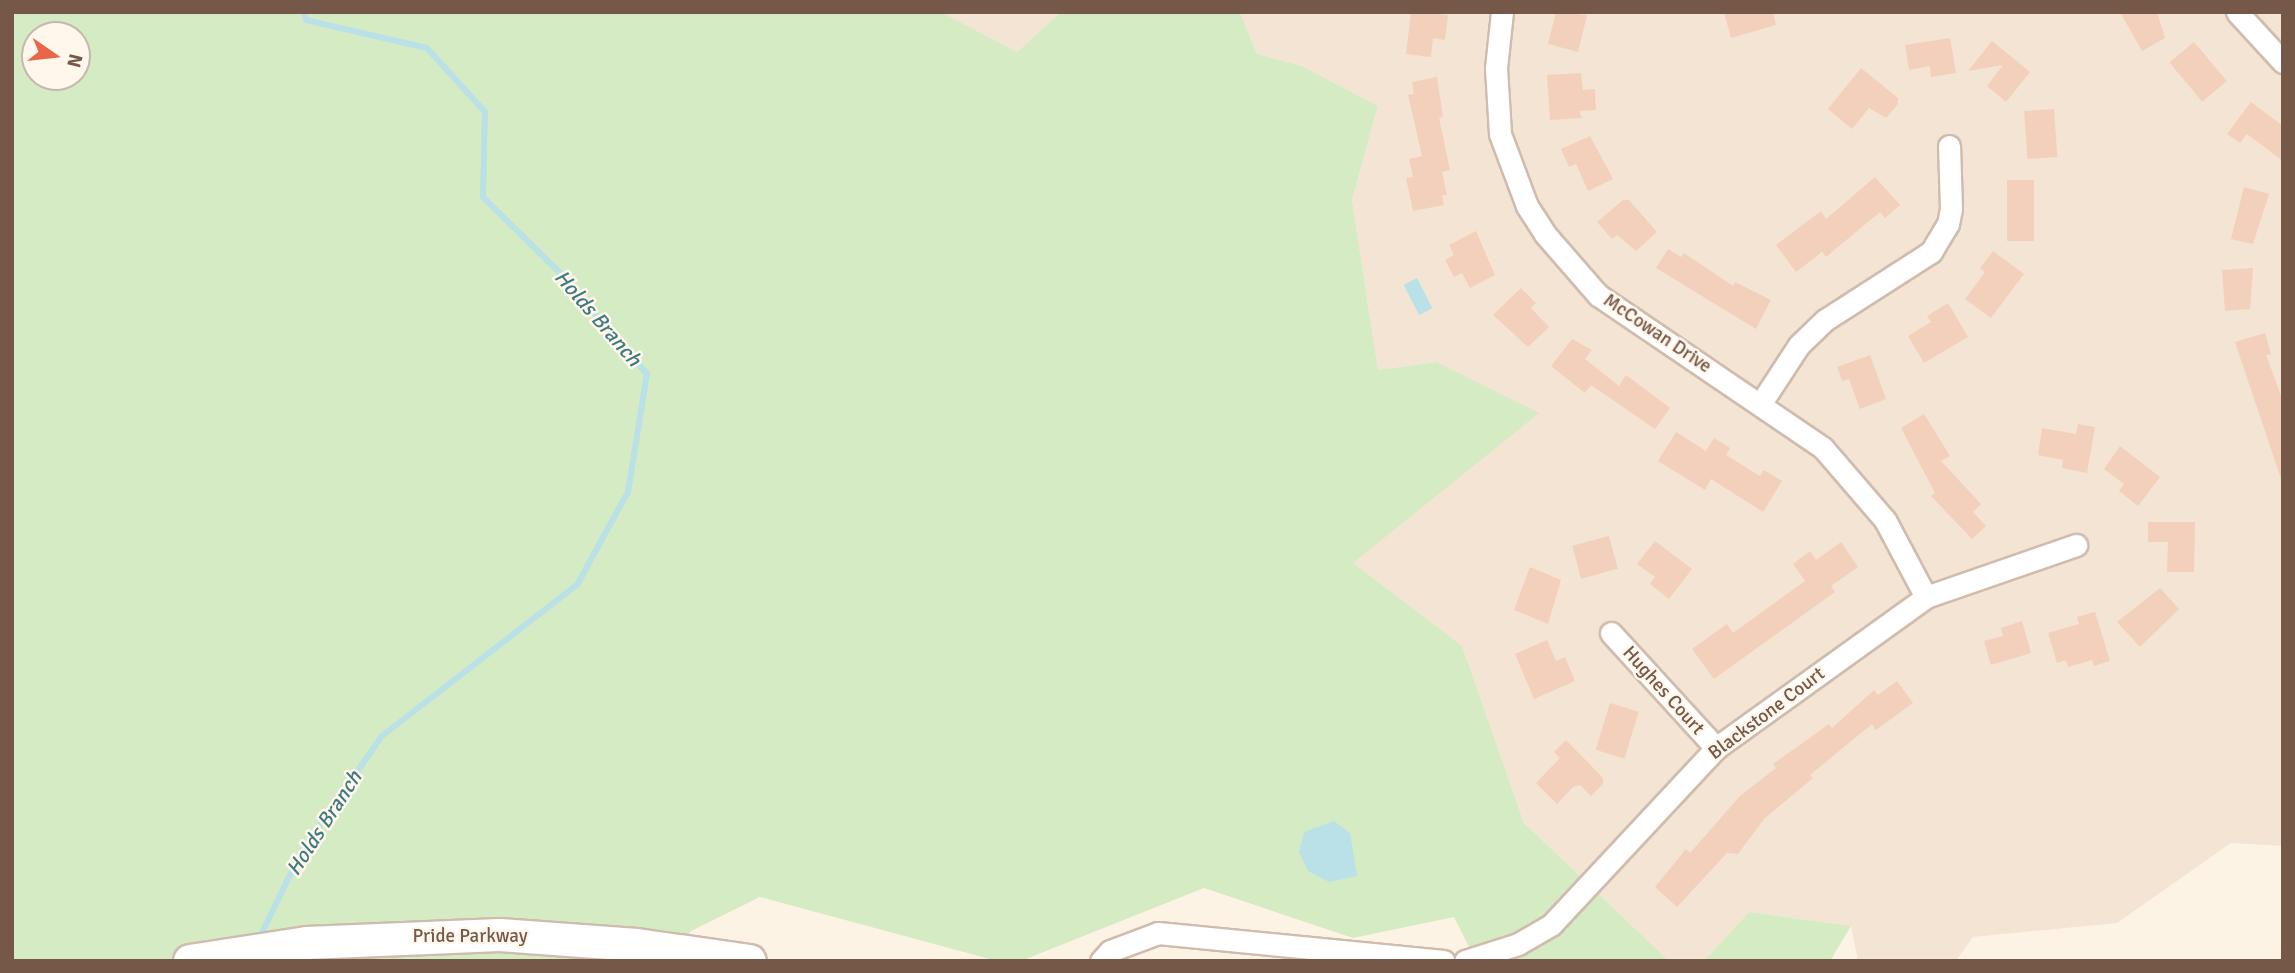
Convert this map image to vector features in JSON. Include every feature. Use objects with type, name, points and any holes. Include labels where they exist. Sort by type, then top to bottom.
[{"type":"main road","name":"Pride Parkway","points":[[190,961],[307,943],[433,935],[624,943],[750,961]]},
{"type":"street","name":"McCowan Drive","points":[[1502,12],[1496,68],[1500,134],[1527,206],[1545,234],[1598,295],[1761,403],[1823,448],[1857,483],[1885,520],[1926,597]]},
{"type":"street","points":[[2237,12],[2283,62]]},
{"type":"street","points":[[1761,403],[1799,345],[1825,320],[1931,251],[1948,224],[1951,208],[1950,146]]},
{"type":"street","name":"Blackstone Court","points":[[1465,961],[1518,944],[1552,923],[1716,748],[1926,597],[2076,545]]},
{"type":"street","name":"Hughes Court","points":[[1611,633],[1716,748]]},
{"type":"street","points":[[1101,961],[1139,937],[1158,933],[1444,961]]},
{"type":"shaded area","points":[[941,12],[1061,12],[1017,52]]},
{"type":"shaded area","points":[[1240,12],[2283,12],[2283,846],[2231,843],[2117,923],[1973,937],[1956,961],[1858,961],[1851,926],[1749,912],[1704,961],[1669,961],[1524,823],[1462,646],[1352,563],[1436,362],[1378,370],[1352,200],[1378,106],[1302,66],[1257,54]]},
{"type":"green space","points":[[12,12],[941,12],[1017,52],[1061,12],[1240,12],[1257,54],[1302,66],[1378,106],[1352,200],[1378,370],[1436,362],[1539,413],[1353,563],[1462,646],[1524,823],[1669,961],[1476,961],[1454,917],[1353,938],[1204,888],[1021,961],[997,961],[760,897],[691,931],[669,961],[12,961]]},
{"type":"green space","points":[[1749,912],[1851,926],[1830,961],[1704,961]]},
{"type":"water","points":[[1417,278],[1432,308],[1419,315],[1404,285]]},
{"type":"water","points":[[1334,821],[1350,833],[1357,876],[1329,882],[1308,871],[1299,852],[1304,832]]},
{"type":"building","points":[[1411,12],[1448,15],[1445,40],[1433,38],[1431,57],[1406,54]]},
{"type":"building","points":[[1556,12],[1587,15],[1578,52],[1548,44]]},
{"type":"building","points":[[1724,12],[1773,12],[1776,25],[1731,38]]},
{"type":"building","points":[[2120,12],[2157,12],[2165,38],[2142,51]]},
{"type":"building","points":[[1950,38],[1956,73],[1931,77],[1930,66],[1909,70],[1905,45]]},
{"type":"building","points":[[1992,41],[2030,72],[2006,102],[1987,86],[2003,65],[1968,71]]},
{"type":"building","points":[[2194,42],[2227,81],[2202,102],[2169,63]]},
{"type":"building","points":[[1861,68],[1898,98],[1898,104],[1886,118],[1869,108],[1852,129],[1828,109]]},
{"type":"building","points":[[1581,73],[1583,90],[1595,89],[1596,110],[1579,111],[1582,118],[1550,120],[1547,75]]},
{"type":"building","points":[[1437,77],[1443,117],[1439,118],[1450,170],[1442,172],[1447,195],[1442,195],[1444,205],[1413,211],[1406,178],[1413,177],[1409,159],[1422,156],[1408,95],[1414,94],[1412,82]]},
{"type":"building","points":[[2251,102],[2283,126],[2283,161],[2247,134],[2240,143],[2227,134]]},
{"type":"building","points":[[2054,109],[2057,157],[2027,159],[2024,111]]},
{"type":"building","points":[[1590,136],[1613,179],[1588,191],[1576,164],[1569,167],[1561,149]]},
{"type":"building","points":[[1875,177],[1900,205],[1885,218],[1880,212],[1826,257],[1822,252],[1796,272],[1776,245],[1821,211],[1826,219]]},
{"type":"building","points":[[2007,180],[2034,180],[2034,241],[2007,241]]},
{"type":"building","points":[[2244,187],[2269,194],[2253,244],[2231,239]]},
{"type":"building","points":[[1623,200],[1629,200],[1657,232],[1636,251],[1617,235],[1612,239],[1597,222]]},
{"type":"building","points":[[1476,231],[1495,275],[1470,288],[1462,273],[1454,277],[1445,260],[1454,255],[1449,245]]},
{"type":"building","points":[[1668,249],[1681,257],[1684,253],[1733,286],[1735,282],[1771,300],[1756,329],[1656,268]]},
{"type":"building","points":[[1993,251],[2024,274],[1991,318],[1965,299],[1985,272],[1980,268]]},
{"type":"building","points":[[2253,268],[2250,309],[2225,311],[2222,270]]},
{"type":"building","points":[[1521,288],[1536,303],[1531,308],[1549,327],[1528,347],[1493,315]]},
{"type":"building","points":[[1948,303],[1968,337],[1924,363],[1908,336],[1931,322],[1927,316]]},
{"type":"building","points":[[2265,333],[2271,354],[2266,355],[2283,401],[2281,479],[2235,342]]},
{"type":"building","points":[[1572,339],[1592,350],[1585,359],[1619,386],[1626,375],[1670,408],[1655,429],[1591,385],[1585,393],[1551,366]]},
{"type":"building","points":[[1870,355],[1886,399],[1860,409],[1849,379],[1842,381],[1837,367]]},
{"type":"building","points":[[1924,414],[1950,456],[1941,461],[1981,504],[1973,512],[1986,526],[1972,539],[1931,496],[1935,493],[1901,428]]},
{"type":"building","points":[[2078,424],[2095,427],[2087,473],[2062,468],[2063,460],[2038,455],[2042,428],[2076,434]]},
{"type":"building","points":[[1676,432],[1706,451],[1714,438],[1730,448],[1726,455],[1760,476],[1764,470],[1782,481],[1763,512],[1711,479],[1705,490],[1658,461]]},
{"type":"building","points":[[2120,446],[2160,477],[2138,506],[2119,491],[2124,484],[2104,469]]},
{"type":"building","points":[[2148,522],[2195,522],[2194,572],[2167,572],[2168,542],[2148,542]]},
{"type":"building","points":[[1609,536],[1618,569],[1581,579],[1572,546]]},
{"type":"building","points":[[1655,541],[1692,569],[1669,599],[1650,584],[1655,577],[1637,564]]},
{"type":"building","points":[[1841,542],[1858,567],[1831,586],[1835,592],[1714,679],[1692,649],[1727,624],[1733,633],[1805,581],[1793,564],[1810,551],[1816,560]]},
{"type":"building","points":[[1530,567],[1561,580],[1548,624],[1514,610]]},
{"type":"building","points":[[2160,588],[2179,609],[2140,647],[2117,622]]},
{"type":"building","points":[[2095,612],[2110,661],[2094,666],[2092,660],[2068,667],[2066,660],[2057,663],[2048,633],[2079,624],[2077,617]]},
{"type":"building","points":[[2022,621],[2031,653],[1991,665],[1984,641],[2003,636],[2001,628]]},
{"type":"building","points":[[1547,640],[1556,661],[1565,657],[1575,681],[1534,699],[1515,654]]},
{"type":"building","points":[[1897,681],[1913,703],[1876,730],[1872,724],[1810,775],[1813,778],[1764,819],[1738,854],[1727,853],[1677,907],[1655,887],[1686,849],[1690,853],[1740,796],[1776,768],[1773,764],[1829,724],[1832,728],[1874,690],[1878,695]]},
{"type":"building","points":[[1610,703],[1639,712],[1624,759],[1596,750]]},
{"type":"building","points":[[1566,740],[1603,778],[1603,784],[1591,796],[1580,785],[1573,787],[1557,804],[1536,783],[1560,758],[1554,752]]},
{"type":"waterway","name":"Holds Branch","points":[[259,939],[301,852],[382,736],[577,585],[628,492],[647,374],[559,272],[483,197],[485,112],[427,48],[306,20],[304,12]]}]
